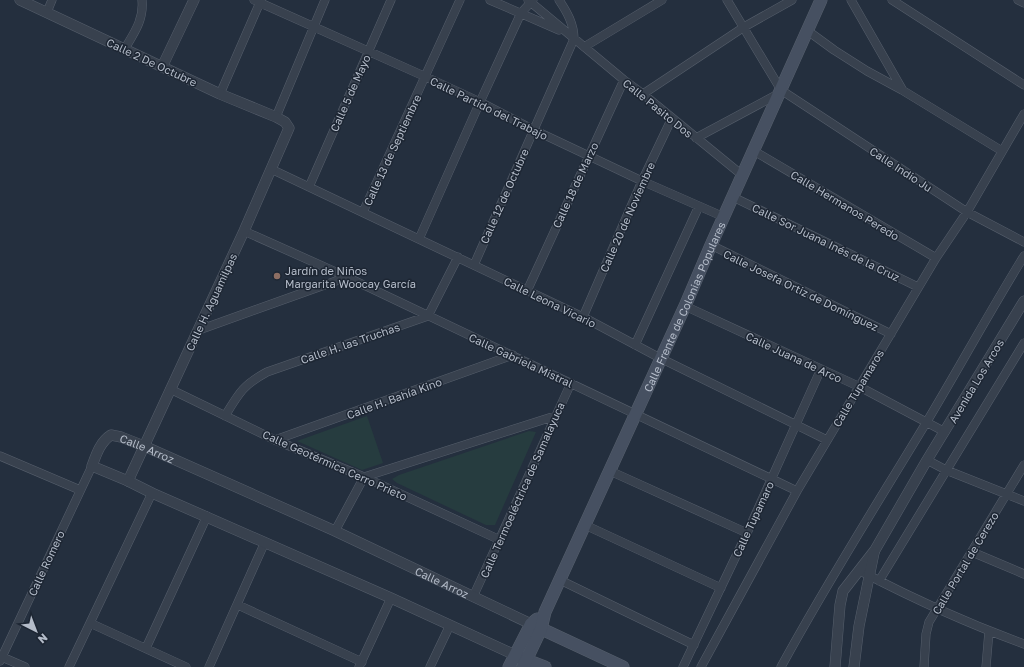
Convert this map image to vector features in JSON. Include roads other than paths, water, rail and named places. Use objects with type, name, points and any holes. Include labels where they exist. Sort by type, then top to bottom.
[{"type":"main road","name":"Calle Frente de Colonias Populares","points":[[509,667],[515,655],[545,612],[586,525],[660,358],[685,306],[710,245],[754,151],[821,0]]},
{"type":"main road","name":"Calle Frente de Colonias Populares","points":[[524,663],[536,626]]},
{"type":"main road","name":"Calle Arroz","points":[[536,626],[622,667]]},
{"type":"main road","points":[[515,655],[524,663],[545,667]]},
{"type":"street","name":"Calle 2 De Octubre","points":[[20,0],[124,50],[285,122]]},
{"type":"street","points":[[47,12],[52,0]]},
{"type":"street","points":[[124,50],[141,20],[143,12],[142,0]]},
{"type":"street","points":[[162,67],[194,0]]},
{"type":"street","points":[[276,117],[325,0]]},
{"type":"street","name":"Calle 5 de Mayo","points":[[309,187],[391,0]]},
{"type":"street","name":"Calle 13 de Septiembre","points":[[363,212],[460,0]]},
{"type":"street","points":[[490,0],[567,33]]},
{"type":"street","points":[[559,0],[569,17],[574,39]]},
{"type":"street","points":[[584,47],[662,0]]},
{"type":"street","points":[[696,138],[780,92],[727,0]]},
{"type":"street","points":[[642,94],[744,28],[792,0]]},
{"type":"street","points":[[852,0],[902,90]]},
{"type":"street","points":[[892,0],[1024,85]]},
{"type":"street","points":[[1018,0],[1024,3]]},
{"type":"street","points":[[220,94],[258,1]]},
{"type":"street","name":"Calle Partido del Trabajo","points":[[258,1],[480,102],[534,130],[642,181],[724,216]]},
{"type":"street","points":[[419,239],[521,13],[530,1]]},
{"type":"street","name":"Calle Pasito Dos","points":[[530,1],[574,39],[742,175]]},
{"type":"street","points":[[808,31],[867,71],[902,90],[1002,151]]},
{"type":"street","name":"Calle 12 de Octubre","points":[[474,265],[574,39]]},
{"type":"street","name":"Calle 18 de Marzo","points":[[527,291],[624,80]]},
{"type":"street","name":"Calle Indio Ju","points":[[780,92],[966,212],[1024,242]]},
{"type":"street","name":"Calle Tupamaros","points":[[700,667],[797,491],[1024,114]]},
{"type":"street","name":"Calle 20 de Noviembre","points":[[583,317],[642,181],[672,118]]},
{"type":"street","name":"Calle H. Aguamilpas","points":[[128,481],[244,231],[289,128],[285,122]]},
{"type":"street","name":"Calle Hermanos Peredo","points":[[754,151],[936,258]]},
{"type":"street","name":"Calle Leona Vicario","points":[[271,169],[583,317],[660,358],[827,440]]},
{"type":"street","name":"Calle Sor Juana Inés de la Cruz","points":[[733,197],[918,288]]},
{"type":"street","points":[[635,345],[699,206]]},
{"type":"street","name":"Calle Gabriela Mistral","points":[[244,231],[347,277],[513,355],[797,491]]},
{"type":"street","name":"Calle Josefa Ortiz de Domínguez","points":[[710,245],[891,334]]},
{"type":"street","points":[[781,667],[820,596],[926,422],[1024,256]]},
{"type":"street","points":[[428,316],[458,257]]},
{"type":"street","points":[[199,330],[347,277]]},
{"type":"street","name":"Avenida Los Arcos","points":[[835,667],[841,598],[848,584],[875,550],[927,460],[1024,301]]},
{"type":"street","name":"Calle Juana de Arco","points":[[685,306],[860,387],[945,432]]},
{"type":"street","name":"Calle H. las Truchas","points":[[225,416],[243,388],[252,380],[267,372],[428,316]]},
{"type":"street","name":"Avenida Los Arcos","points":[[879,581],[1024,343]]},
{"type":"street","name":"Calle H. Bahía Kino","points":[[276,440],[513,355]]},
{"type":"street","name":"Calle Tupamaro","points":[[684,667],[821,370]]},
{"type":"street","name":"Calle Termoeléctrica de Samalayuca","points":[[473,597],[571,383]]},
{"type":"street","name":"Calle Geotérmica Cerro Prieto","points":[[170,389],[276,440],[364,477],[500,540]]},
{"type":"street","points":[[335,531],[364,477],[555,416]]},
{"type":"street","name":"Calle Arroz","points":[[92,466],[104,441],[111,435],[121,437],[335,531],[536,626]]},
{"type":"street","points":[[0,456],[80,490]]},
{"type":"street","points":[[927,460],[946,470],[1024,501]]},
{"type":"street","name":"Calle Portal de Cerezo","points":[[924,667],[927,627],[1024,465]]},
{"type":"street","points":[[92,466],[391,598],[515,655]]},
{"type":"street","name":"Calle Romero","points":[[1,659],[92,466]]},
{"type":"street","points":[[610,471],[747,533]]},
{"type":"street","points":[[69,667],[152,493]]},
{"type":"street","points":[[146,648],[207,516]]},
{"type":"street","points":[[586,525],[721,588]]},
{"type":"street","points":[[209,667],[265,542]]},
{"type":"street","name":"Avenida Los Arcos","points":[[854,667],[859,626],[875,550]]},
{"type":"street","points":[[972,552],[1024,574]]},
{"type":"street","points":[[860,570],[869,576],[937,609],[1024,644]]},
{"type":"street","points":[[560,580],[694,645]]},
{"type":"street","points":[[238,605],[360,664],[391,598]]},
{"type":"street","points":[[90,623],[186,667]]},
{"type":"street","points":[[430,667],[450,625]]},
{"type":"street","points":[[986,667],[989,631]]},
{"type":"street","points":[[1,659],[25,667]]},
{"type":"place","name":"Jardín de Niños Margarita Woocay García","points":[[277,276]]}]
